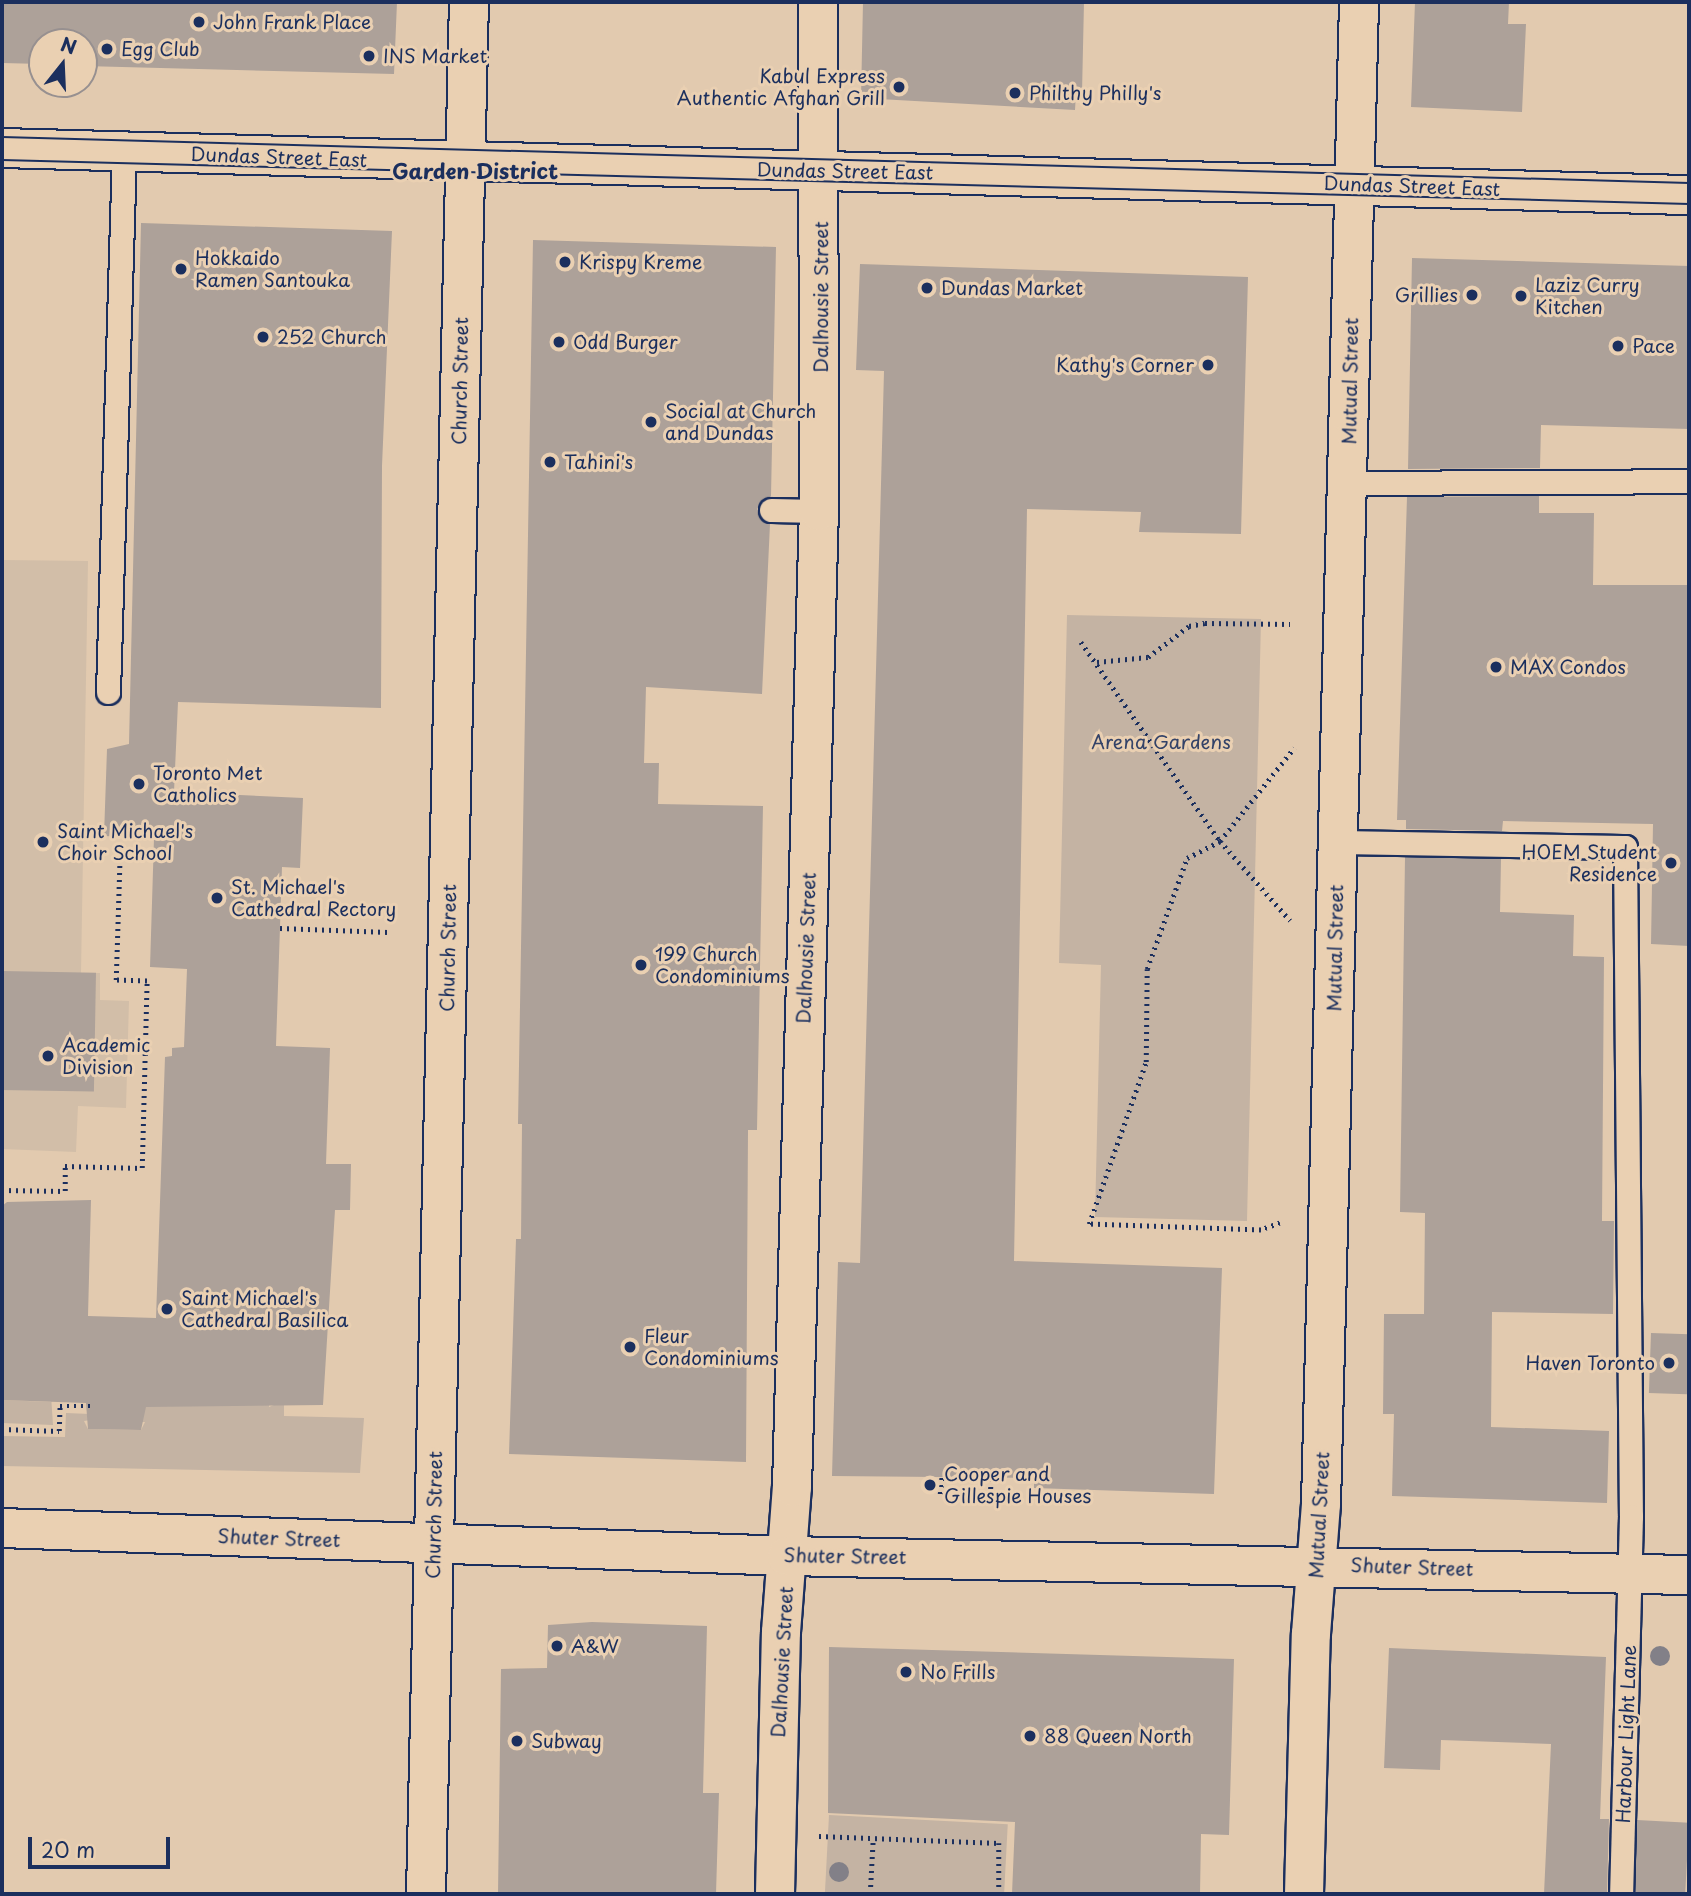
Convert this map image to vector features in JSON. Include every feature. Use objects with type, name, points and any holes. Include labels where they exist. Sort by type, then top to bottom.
[{"type":"street","name":"Church Street","points":[[426,1894],[468,2]]},
{"type":"street","name":"Dalhousie Street","points":[[775,1894],[788,1556],[819,511],[818,2]]},
{"type":"street","name":"Mutual Street","points":[[1304,1894],[1317,1564],[1338,842],[1359,2]]},
{"type":"street","name":"Dundas Street East","points":[[2,148],[1689,195]]},
{"type":"street","name":"Shuter Street","points":[[2,1528],[788,1556],[1317,1564],[1689,1575]]},
{"type":"lane","points":[[108,692],[124,152]]},
{"type":"lane","points":[[1348,483],[1689,481]]},
{"type":"lane","points":[[771,510],[819,511]]},
{"type":"lane","name":"Harbour Light Lane","points":[[1338,842],[1625,847],[1629,1573],[1621,1894]]},
{"type":"path","points":[[1096,662],[1148,657],[1189,626],[1205,623],[1290,624]]},
{"type":"path","points":[[1082,642],[1220,841],[1290,920]]},
{"type":"path","points":[[1280,1223],[1261,1230],[1089,1224],[1146,1062],[1147,969],[1165,912],[1187,858],[1220,841],[1294,748]]},
{"type":"path","points":[[2,1190],[65,1191],[65,1166],[142,1168],[147,981],[116,980],[120,853]]},
{"type":"path","points":[[280,928],[388,932]]},
{"type":"path","points":[[2,1429],[59,1431],[60,1406],[90,1406]]},
{"type":"path","points":[[940,1494],[942,1475]]},
{"type":"path","points":[[990,1496],[991,1476]]},
{"type":"path","points":[[814,1836],[999,1843],[999,1894]]},
{"type":"path","points":[[870,1894],[873,1839]]},
{"type":"shaded area","name":"Saint Michael's Choir School","points":[[2,560],[88,561],[81,973],[100,973],[100,1000],[129,1001],[126,1108],[78,1106],[76,1152],[2,1149]]},
{"type":"green space","name":"Arena Gardens","points":[[1067,615],[1261,619],[1247,1221],[1095,1217],[1101,965],[1059,963]]},
{"type":"green space","points":[[51,1395],[53,1425],[2,1423],[2,1400],[51,1402]]},
{"type":"green space","points":[[140,1397],[269,1401],[269,1407],[284,1401],[284,1416],[364,1418],[360,1473],[2,1466],[2,1436],[65,1437],[66,1413],[90,1414],[90,1420],[84,1421],[88,1429],[141,1430],[145,1422],[140,1422]]},
{"type":"green space","points":[[829,1815],[1008,1824],[1004,1894],[825,1894]]},
{"type":"building","name":"John Frank Place","points":[[2,2],[397,2],[394,74],[98,66],[98,28],[28,28],[28,64],[2,63]]},
{"type":"building","points":[[863,2],[1084,2],[1082,93],[1076,93],[1075,110],[861,98]]},
{"type":"building","points":[[1415,2],[1509,2],[1508,24],[1526,24],[1522,112],[1411,107]]},
{"type":"building","points":[[141,223],[392,231],[382,466],[381,708],[178,702],[174,792],[303,798],[300,868],[282,867],[276,1046],[330,1048],[326,1164],[351,1164],[350,1210],[335,1210],[323,1405],[146,1407],[141,1430],[88,1429],[86,1403],[2,1400],[2,1206],[7,1202],[91,1200],[88,1316],[156,1318],[165,1057],[172,1056],[172,1048],[184,1047],[187,969],[150,967],[154,838],[104,836],[107,749],[129,744]]},
{"type":"building","points":[[533,240],[776,247],[771,496],[757,509],[770,524],[762,694],[646,687],[644,763],[659,763],[658,804],[763,806],[757,1130],[748,1130],[746,1462],[509,1454],[516,1239],[521,1239],[522,1124],[518,1124]]},
{"type":"building","points":[[1412,258],[1689,266],[1689,429],[1541,425],[1540,468],[1408,469]]},
{"type":"building","points":[[860,264],[1248,277],[1241,534],[1139,532],[1141,512],[1027,509],[1014,1261],[1222,1268],[1214,1494],[1034,1488],[1034,1478],[832,1476],[838,1262],[860,1263],[884,371],[856,370]]},
{"type":"building","name":"MAX Condos","points":[[1539,496],[1539,513],[1594,513],[1593,585],[1689,585],[1689,946],[1651,944],[1653,824],[1503,821],[1502,831],[1406,829],[1406,820],[1397,820],[1407,497]]},
{"type":"building","points":[[1405,857],[1501,859],[1500,912],[1574,915],[1573,956],[1604,957],[1602,1221],[1614,1221],[1613,1314],[1492,1312],[1491,1427],[1609,1431],[1607,1503],[1392,1496],[1394,1414],[1383,1414],[1384,1314],[1424,1314],[1425,1213],[1400,1212]]},
{"type":"building","name":"Academic Division","points":[[2,971],[96,973],[94,1092],[2,1090]]},
{"type":"building","name":"Haven Toronto","points":[[1651,1333],[1689,1334],[1687,1394],[1649,1393]]},
{"type":"building","points":[[592,1622],[707,1626],[703,1793],[719,1793],[716,1894],[498,1894],[501,1669],[547,1668],[548,1625]]},
{"type":"building","name":"88 Queen North","points":[[829,1647],[1234,1659],[1229,1835],[1201,1834],[1200,1894],[1012,1894],[1015,1822],[828,1813]]},
{"type":"building","points":[[1389,1648],[1606,1657],[1600,1819],[1609,1819],[1607,1894],[1544,1894],[1551,1744],[1441,1740],[1440,1770],[1384,1768]]},
{"type":"building","points":[[1637,1820],[1689,1823],[1685,1894],[1633,1894]]},
{"type":"tram line","points":[[2,137],[1689,183]]},
{"type":"tram line","points":[[2,160],[1689,204]]},
{"type":"place","name":"John Frank Place","points":[[199,22]]},
{"type":"place","name":"Egg Club","points":[[107,49]]},
{"type":"place","name":"INS Market","points":[[369,56]]},
{"type":"place","name":"Kabul Express Authentic Afghan Grill","points":[[899,87]]},
{"type":"place","name":"Philthy Philly's","points":[[1015,93]]},
{"type":"place","name":"Krispy Kreme","points":[[565,262]]},
{"type":"place","name":"Hokkaido Ramen Santouka","points":[[181,269]]},
{"type":"place","name":"Dundas Market","points":[[927,288]]},
{"type":"place","name":"Grillies","points":[[1472,295]]},
{"type":"place","name":"Laziz Curry Kitchen","points":[[1521,296]]},
{"type":"place","name":"252 Church","points":[[263,337]]},
{"type":"place","name":"Odd Burger","points":[[559,342]]},
{"type":"place","name":"Pace","points":[[1618,346]]},
{"type":"place","name":"Kathy's Corner","points":[[1208,365]]},
{"type":"place","name":"Social at Church and Dundas","points":[[651,422]]},
{"type":"place","name":"Tahini's","points":[[550,462]]},
{"type":"place","name":"MAX Condos","points":[[1496,667]]},
{"type":"place","name":"Toronto Met Catholics","points":[[139,784]]},
{"type":"place","name":"Saint Michael's Choir School","points":[[43,842]]},
{"type":"place","name":"HOEM Student Residence","points":[[1671,863]]},
{"type":"place","name":"St. Michael's Cathedral Rectory","points":[[217,898]]},
{"type":"place","name":"199 Church Condominiums","points":[[641,965]]},
{"type":"place","name":"Academic Division","points":[[48,1056]]},
{"type":"place","name":"Saint Michael's Cathedral Basilica","points":[[167,1309]]},
{"type":"place","name":"Fleur Condominiums","points":[[630,1347]]},
{"type":"place","name":"Haven Toronto","points":[[1669,1363]]},
{"type":"place","name":"Cooper and Gillespie Houses","points":[[930,1485]]},
{"type":"place","name":"A&W","points":[[557,1646]]},
{"type":"place","name":"No Frills","points":[[906,1672]]},
{"type":"place","name":"88 Queen North","points":[[1030,1736]]},
{"type":"place","name":"Subway","points":[[517,1741]]},
{"type":"district","name":"Garden District","points":[[475,170]]}]
